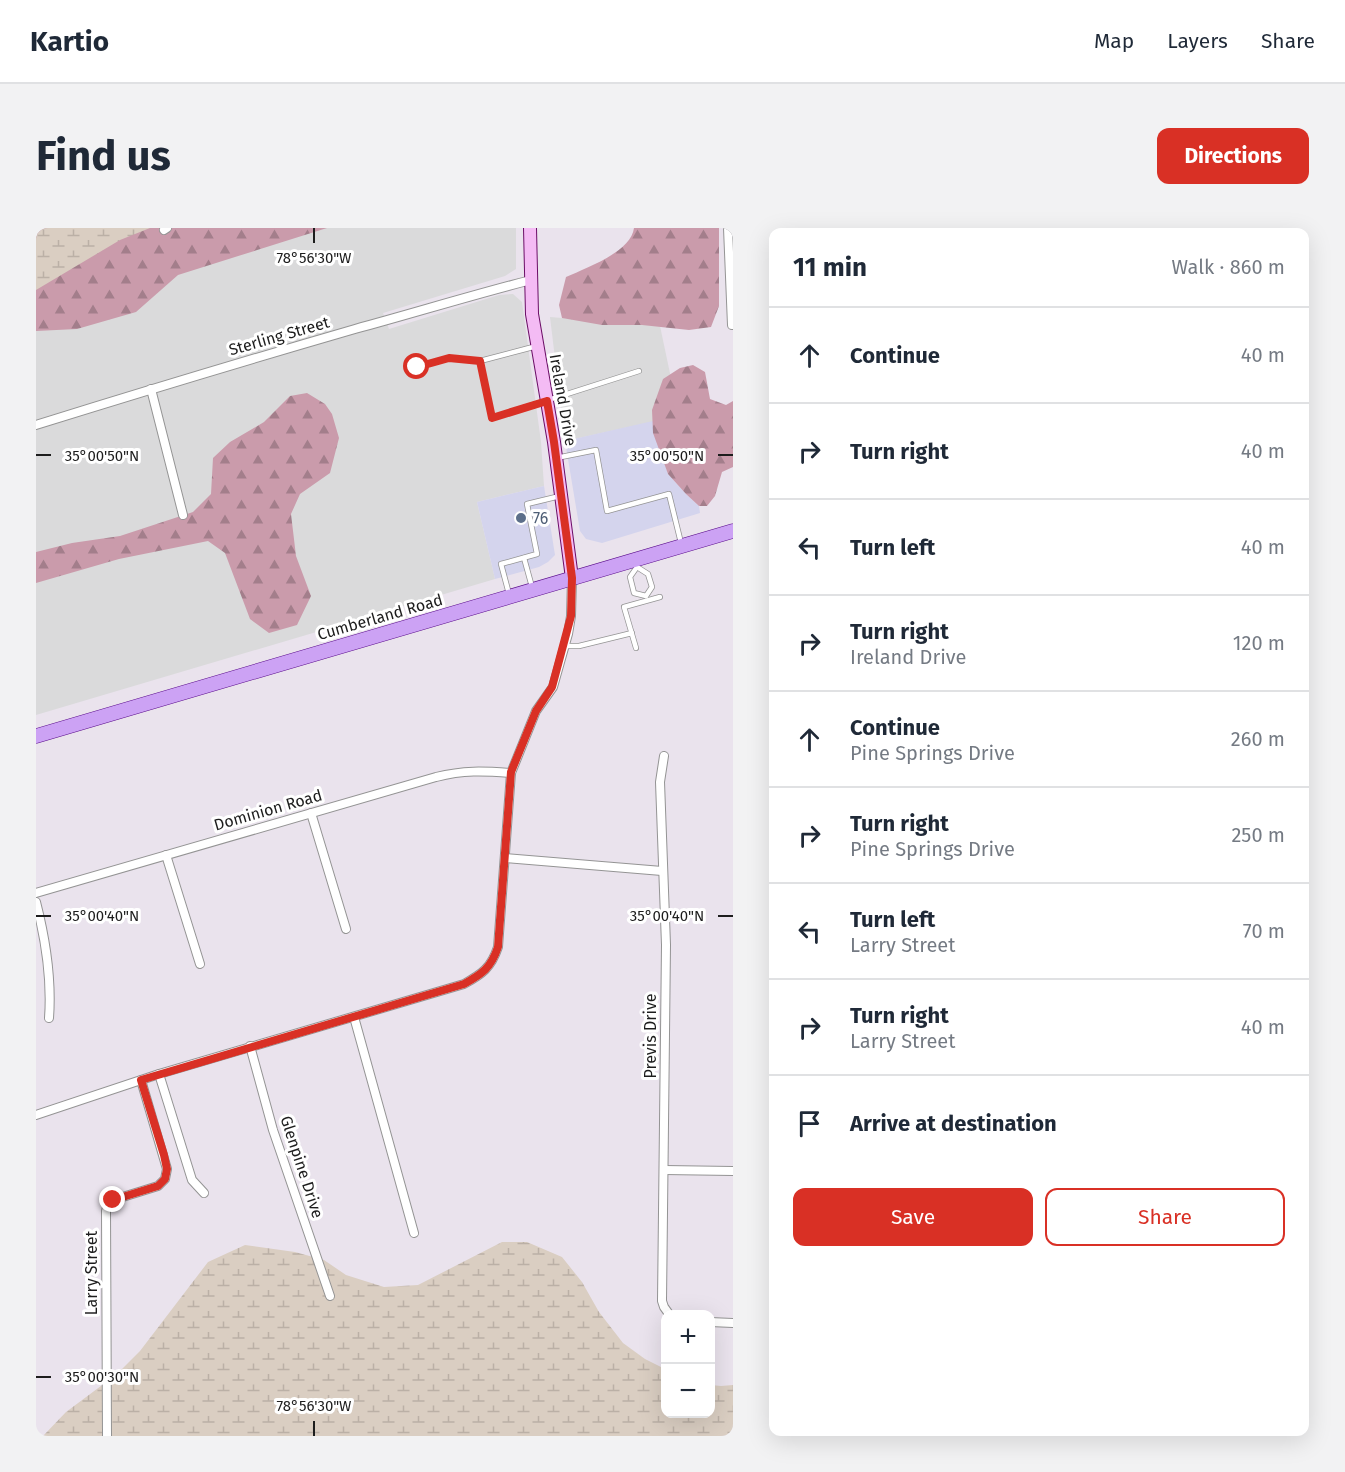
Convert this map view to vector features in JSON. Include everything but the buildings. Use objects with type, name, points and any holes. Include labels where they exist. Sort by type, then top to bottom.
[{"type":"main road","name":"Ireland Drive","points":[[530,228],[532,314],[556,458],[572,578]]},
{"type":"main road","name":"Cumberland Road","points":[[36,736],[572,578],[636,563],[681,546],[733,531]]},
{"type":"street","points":[[728,228],[732,325]]},
{"type":"street","name":"Sterling Street","points":[[36,425],[151,389],[531,280]]},
{"type":"street","points":[[151,389],[183,515]]},
{"type":"street","points":[[36,1115],[250,1046],[464,984],[480,975],[488,967],[498,947],[511,772],[536,711],[552,687],[571,616],[572,578]]},
{"type":"street","name":"Previs Drive","points":[[664,756],[660,782],[666,945],[662,1301],[666,1310]]},
{"type":"street","name":"Dominion Road","points":[[36,893],[456,772],[511,772]]},
{"type":"street","points":[[311,813],[346,929]]},
{"type":"street","points":[[166,855],[200,963]]},
{"type":"street","points":[[506,858],[662,871]]},
{"type":"street","points":[[36,902],[50,977],[49,1018]]},
{"type":"street","points":[[354,1017],[414,1233]]},
{"type":"street","name":"Glenpine Drive","points":[[250,1046],[273,1130],[330,1296]]},
{"type":"street","points":[[159,1074],[192,1180],[204,1193]]},
{"type":"street","name":"Larry Street","points":[[107,1436],[106,1210],[108,1204],[113,1200],[158,1186],[165,1179],[167,1169],[141,1080]]},
{"type":"street","points":[[664,1170],[733,1171]]},
{"type":"street","points":[[715,1322],[733,1323]]},
{"type":"lane","points":[[417,367],[449,358],[480,361],[537,346]]},
{"type":"lane","points":[[480,361],[492,418],[639,371]]},
{"type":"lane","points":[[556,458],[596,450],[607,511],[669,494],[681,546]]},
{"type":"lane","points":[[510,596],[501,564],[537,554],[527,504],[561,495]]},
{"type":"lane","points":[[524,558],[532,590]]},
{"type":"lane","points":[[636,563],[648,574],[652,587],[646,598],[634,593],[630,577],[636,563]]},
{"type":"lane","points":[[636,648],[624,607],[646,598],[660,597]]},
{"type":"lane","points":[[564,646],[579,646],[632,633]]},
{"type":"shaded area","points":[[36,228],[516,228],[516,269],[505,276],[383,313],[389,329],[499,295],[513,294],[522,302],[541,442],[544,486],[477,502],[495,579],[36,715]]},
{"type":"shaded area","points":[[550,317],[660,326],[679,416],[565,441]]},
{"type":"shaded area","points":[[653,421],[668,474],[699,506],[700,513],[602,543],[586,539],[580,531],[565,441]]},
{"type":"shaded area","points":[[544,486],[555,555],[539,567],[495,579],[477,502]]},
{"type":"green space","points":[[36,228],[327,228],[178,275],[136,312],[77,329],[36,331]]},
{"type":"green space","points":[[36,228],[150,228],[120,240],[36,290]]},
{"type":"green space","points":[[634,228],[719,228],[719,306],[711,327],[689,330],[642,325],[602,325],[562,318],[559,305],[566,277],[616,252],[631,237]]},
{"type":"green space","points":[[693,365],[705,372],[710,399],[726,405],[733,401],[733,467],[722,472],[715,496],[707,506],[699,506],[668,474],[653,433],[652,410],[663,379],[680,368]]},
{"type":"green space","points":[[307,393],[325,404],[332,414],[339,438],[330,473],[300,494],[291,514],[296,556],[311,596],[297,625],[269,633],[250,619],[225,553],[208,541],[119,559],[36,583],[36,552],[72,543],[120,536],[193,512],[211,494],[213,458],[230,442],[264,422],[290,396]]},
{"type":"green space","points":[[502,1242],[527,1242],[562,1257],[582,1282],[599,1312],[623,1343],[661,1367],[661,1418],[715,1418],[715,1385],[733,1385],[733,1436],[43,1436],[66,1412],[117,1374],[140,1351],[208,1262],[245,1245],[295,1252],[324,1260],[346,1275],[384,1287],[418,1285]]},
{"type":"place","name":"76","points":[[521,518]]},
{"type":"route","points":[[113,1200],[158,1186],[165,1179],[167,1169],[164,1155],[141,1080],[464,984],[480,975],[494,958],[498,947],[511,772],[536,711],[552,687],[568,634],[572,578],[547,401],[492,418],[480,361],[449,358],[417,367]]}]
